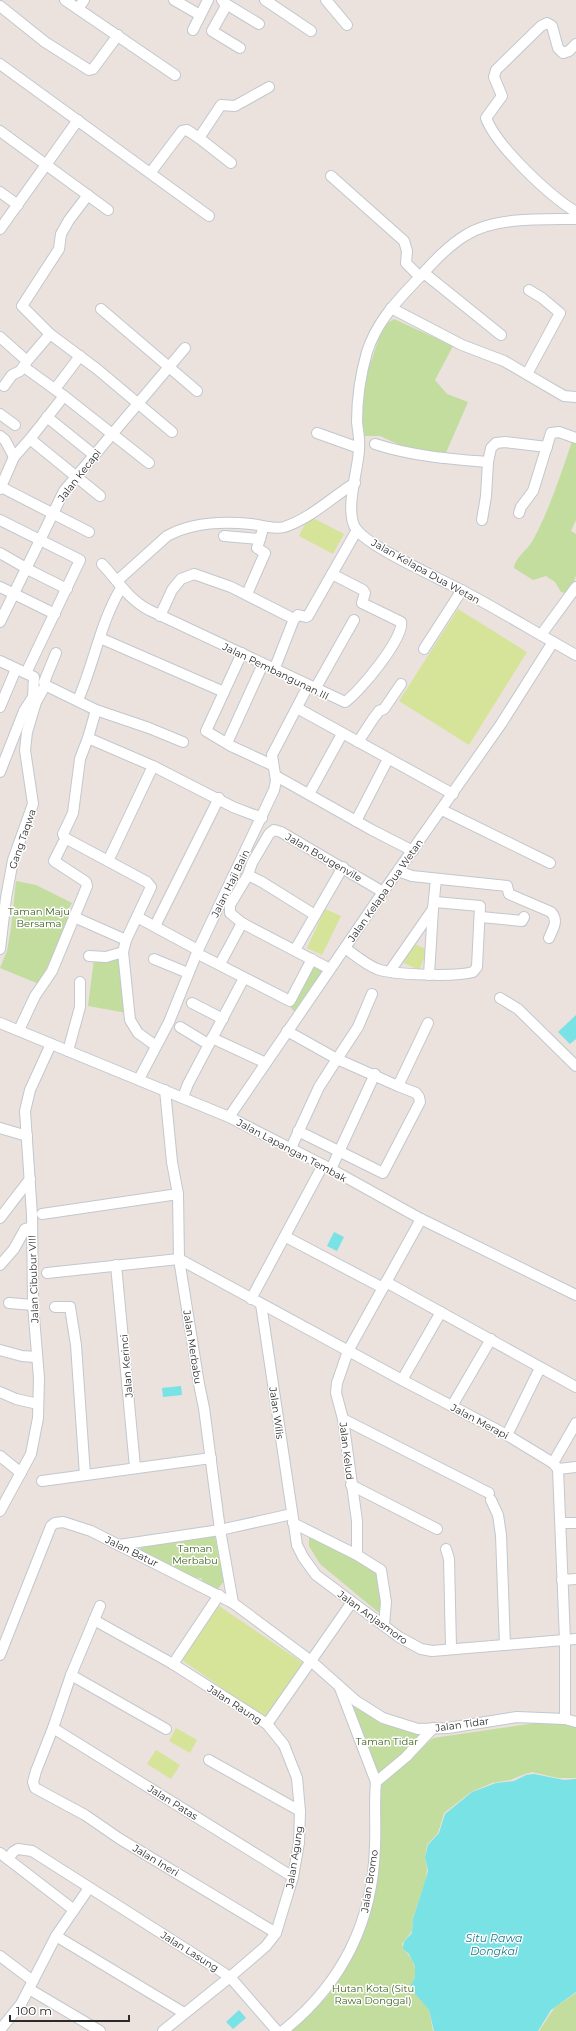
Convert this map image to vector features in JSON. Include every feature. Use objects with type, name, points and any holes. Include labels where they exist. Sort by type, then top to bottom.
[{"type":"street","points":[[65,0],[81,4],[118,35],[175,75]]},
{"type":"street","points":[[174,0],[200,15]]},
{"type":"street","points":[[193,30],[208,0]]},
{"type":"street","points":[[265,0],[311,31]]},
{"type":"street","points":[[326,0],[347,25]]},
{"type":"street","points":[[240,48],[212,31],[224,2],[259,24]]},
{"type":"street","points":[[0,6],[45,42],[89,70],[93,69],[118,35]]},
{"type":"street","points":[[576,44],[569,51],[563,53],[558,48],[552,26],[547,24],[541,26],[496,70],[494,77],[502,96],[486,118],[501,141],[520,164],[552,196],[576,212]]},
{"type":"street","points":[[0,64],[151,172],[209,216]]},
{"type":"street","points":[[198,138],[220,106],[223,104],[235,106],[269,87]]},
{"type":"street","points":[[0,229],[78,120]]},
{"type":"street","points":[[0,130],[108,210]]},
{"type":"street","points":[[151,172],[182,131],[186,130],[232,163]]},
{"type":"street","points":[[331,176],[404,241],[416,272],[501,335]]},
{"type":"street","points":[[0,192],[18,205]]},
{"type":"street","points":[[88,195],[69,220],[61,234],[59,249],[22,304],[23,308],[50,334],[80,356],[172,432]]},
{"type":"street","points":[[274,670],[294,618],[298,614],[306,617],[308,616],[357,530],[352,520],[351,510],[359,443],[357,421],[358,401],[367,353],[378,327],[416,272],[467,234],[480,229],[527,218],[576,219]]},
{"type":"street","points":[[527,374],[560,313],[542,298],[529,290]]},
{"type":"street","points":[[391,308],[426,328],[471,349],[496,358],[564,396],[576,397]]},
{"type":"street","points":[[102,309],[198,391]]},
{"type":"street","points":[[4,386],[12,374],[26,364],[50,334]]},
{"type":"street","points":[[0,337],[26,364],[54,389],[149,463]]},
{"type":"street","name":"Jalan Kecapi","points":[[0,621],[60,498],[76,476],[185,348]]},
{"type":"street","points":[[54,389],[80,356]]},
{"type":"street","points":[[64,396],[14,457],[1,484],[52,514],[90,532]]},
{"type":"street","points":[[0,414],[15,425]]},
{"type":"street","points":[[47,417],[94,455]]},
{"type":"street","points":[[519,513],[521,507],[533,491],[551,433],[559,432],[576,438]]},
{"type":"street","points":[[317,433],[359,443],[373,444],[395,451],[434,458],[488,462]]},
{"type":"street","points":[[0,436],[5,440],[14,457]]},
{"type":"street","points":[[30,439],[100,496]]},
{"type":"street","points":[[482,520],[486,496],[488,462],[491,448],[496,443],[505,442],[547,447]]},
{"type":"street","points":[[78,700],[90,672],[107,616],[119,584],[167,536],[184,528],[216,523],[243,523],[277,528],[291,524],[316,510],[355,483]]},
{"type":"street","points":[[0,520],[80,560],[26,673],[0,707]]},
{"type":"street","points":[[247,594],[265,553],[256,548],[264,527]]},
{"type":"street","name":"Jalan Kelapa Dua Wetan","points":[[357,530],[380,547],[462,590],[576,655]]},
{"type":"street","points":[[224,536],[260,539]]},
{"type":"street","points":[[0,553],[26,568],[67,588]]},
{"type":"street","name":"Jalan Pembangunan III","points":[[102,564],[141,606],[242,653],[312,688],[345,702],[356,692],[380,662],[401,631],[401,622],[362,603],[365,593],[363,590],[332,574]]},
{"type":"street","points":[[160,616],[172,590],[181,578],[190,575],[199,575],[247,594],[294,618]]},
{"type":"street","points":[[0,587],[54,614]]},
{"type":"street","points":[[541,635],[576,587]]},
{"type":"street","points":[[424,649],[462,590]]},
{"type":"street","points":[[354,620],[312,688],[297,708],[274,750],[272,765],[276,776],[413,851]]},
{"type":"street","points":[[100,638],[224,692]]},
{"type":"street","name":"Jalan Kelapa Dua Wetan","points":[[229,1117],[383,892],[501,724],[552,642]]},
{"type":"street","name":"Gang Taqwa","points":[[0,949],[13,860],[33,804],[25,750],[27,732],[36,702],[46,684],[44,682],[56,653]]},
{"type":"street","points":[[242,653],[206,730],[227,743],[272,765]]},
{"type":"street","points":[[0,661],[26,673],[33,697],[24,711],[0,772]]},
{"type":"street","points":[[227,743],[264,664]]},
{"type":"street","points":[[46,684],[96,710],[149,728],[183,742]]},
{"type":"street","points":[[358,742],[373,719],[379,711],[384,709],[401,684]]},
{"type":"street","points":[[297,708],[452,794]]},
{"type":"street","points":[[19,1030],[35,996],[52,971],[87,886],[85,881],[54,861],[73,813],[80,760],[96,710]]},
{"type":"street","points":[[309,794],[342,734]]},
{"type":"street","points":[[88,738],[153,766],[233,807],[262,818]]},
{"type":"street","points":[[356,821],[388,759]]},
{"type":"street","points":[[108,861],[153,766]]},
{"type":"street","name":"Jalan Haji Bain","points":[[139,1079],[169,1022],[188,973],[200,953],[262,818],[274,790],[276,776]]},
{"type":"street","points":[[155,926],[218,798]]},
{"type":"street","points":[[442,810],[550,863]]},
{"type":"street","name":"Jalan Bougenvile","points":[[248,875],[252,863],[269,834],[274,830],[281,832],[343,867],[383,892]]},
{"type":"street","points":[[63,838],[147,882],[151,886],[126,940],[123,952],[130,1020],[138,1033],[156,1046]]},
{"type":"street","points":[[296,950],[343,867]]},
{"type":"street","points":[[399,869],[401,872],[412,876],[507,886],[509,894],[551,912],[555,917],[555,922],[549,938]]},
{"type":"street","points":[[315,915],[248,875],[229,908],[231,916],[242,923],[330,969]]},
{"type":"street","points":[[429,975],[436,879]]},
{"type":"street","points":[[345,948],[376,968],[390,971],[429,975],[471,973],[477,967],[481,908],[478,905],[434,905]]},
{"type":"street","points":[[390,971],[434,905]]},
{"type":"street","points":[[74,917],[126,940]]},
{"type":"street","points":[[137,917],[244,978],[290,1000],[312,959]]},
{"type":"street","points":[[481,917],[522,921],[524,918]]},
{"type":"street","points":[[220,964],[242,923]]},
{"type":"street","points":[[89,956],[106,957],[123,952]]},
{"type":"street","points":[[154,959],[188,973]]},
{"type":"street","points":[[183,1097],[210,1041],[244,978]]},
{"type":"street","points":[[68,1050],[80,1007],[80,982]]},
{"type":"street","points":[[291,1148],[326,1075],[358,1027],[372,994]]},
{"type":"street","points":[[500,998],[518,1009],[576,1066]]},
{"type":"street","points":[[192,1003],[223,1019]]},
{"type":"street","name":"Jalan Lapangan Tembak","points":[[0,1023],[229,1117],[327,1167],[421,1219],[576,1295]]},
{"type":"street","points":[[398,1086],[428,1023]]},
{"type":"street","points":[[180,1027],[210,1041],[266,1062]]},
{"type":"street","points":[[287,1031],[337,1059],[374,1074],[420,1097],[420,1102],[383,1174],[380,1174],[340,1150],[298,1131]]},
{"type":"street","name":"Jalan Cibubur VIII","points":[[0,1511],[31,1454],[36,1434],[39,1378],[33,1305],[32,1227],[26,1100],[51,1044]]},
{"type":"street","points":[[251,1299],[327,1167],[340,1150],[374,1074]]},
{"type":"street","name":"Jalan Merbabu","points":[[165,1090],[172,1162],[178,1194],[179,1259],[204,1408],[220,1530],[233,1603]]},
{"type":"street","points":[[0,1128],[27,1136]]},
{"type":"street","points":[[0,1218],[30,1179]]},
{"type":"street","points":[[42,1214],[178,1194]]},
{"type":"street","name":"Jalan Kelud","points":[[357,1555],[357,1521],[343,1419],[336,1393],[340,1371],[348,1351],[421,1219]]},
{"type":"street","points":[[1,1261],[14,1249],[25,1229],[32,1227]]},
{"type":"street","points":[[286,1237],[441,1312],[576,1387]]},
{"type":"street","points":[[47,1273],[179,1259]]},
{"type":"street","name":"Jalan Merapi","points":[[179,1259],[260,1304],[507,1435],[556,1466]]},
{"type":"street","name":"Jalan Kerinci","points":[[116,1265],[135,1467]]},
{"type":"street","points":[[9,1303],[33,1305]]},
{"type":"street","name":"Jalan Wilis","points":[[260,1304],[292,1519]]},
{"type":"street","points":[[55,1307],[70,1307],[76,1345],[85,1475]]},
{"type":"street","points":[[402,1380],[441,1312]]},
{"type":"street","points":[[452,1406],[491,1339]]},
{"type":"street","points":[[1,1353],[36,1356]]},
{"type":"street","points":[[507,1435],[540,1368]]},
{"type":"street","points":[[0,1392],[16,1399],[38,1404]]},
{"type":"street","points":[[343,1419],[490,1497],[498,1515],[501,1535],[505,1645]]},
{"type":"street","points":[[565,1719],[561,1523],[556,1466],[576,1423]]},
{"type":"street","points":[[0,1456],[21,1474]]},
{"type":"street","points":[[42,1481],[135,1467],[211,1458]]},
{"type":"street","points":[[556,1466],[576,1467]]},
{"type":"street","points":[[351,1485],[437,1529]]},
{"type":"street","points":[[119,1545],[292,1519],[381,1570],[386,1602],[384,1625]]},
{"type":"street","name":"Jalan Anjasmoro","points":[[292,1519],[297,1545],[303,1557],[316,1575],[404,1641],[421,1649],[432,1651],[451,1648],[576,1639]]},
{"type":"street","name":"Jalan Batur","points":[[0,1655],[52,1524],[67,1522],[92,1531],[233,1603],[311,1662],[340,1688]]},
{"type":"street","points":[[561,1523],[576,1523]]},
{"type":"street","points":[[446,1549],[449,1559],[451,1648]]},
{"type":"street","points":[[562,1580],[576,1579]]},
{"type":"street","points":[[173,1664],[218,1595]]},
{"type":"street","name":"Jalan Raung","points":[[94,1620],[173,1664],[267,1724],[352,1602]]},
{"type":"street","points":[[54,1728],[70,1675],[100,1606]]},
{"type":"street","points":[[70,1675],[166,1729]]},
{"type":"street","points":[[340,1688],[376,1782],[406,1757],[433,1728]]},
{"type":"street","name":"Jalan Tidar","points":[[340,1688],[356,1701],[383,1718],[418,1729],[517,1717],[565,1719],[576,1722]]},
{"type":"street","name":"Jalan Agung","points":[[163,2031],[266,1946],[276,1933],[294,1877],[299,1843],[300,1811],[297,1778],[290,1757],[280,1737],[267,1724]]},
{"type":"street","name":"Jalan Ineri","points":[[54,1728],[36,1770],[33,1782],[35,1788],[85,1815],[120,1839],[276,1933]]},
{"type":"street","name":"Jalan Patas","points":[[54,1728],[294,1877]]},
{"type":"street","points":[[209,1760],[300,1811]]},
{"type":"street","name":"Jalan Bromo","points":[[283,2031],[315,2002],[333,1981],[349,1955],[357,1938],[372,1879],[376,1846],[376,1782]]},
{"type":"street","name":"Jalan Lasung","points":[[4,1856],[21,1848],[28,1850],[230,1977],[277,2031]]},
{"type":"street","points":[[4,1856],[74,1910]]},
{"type":"street","points":[[0,2030],[17,2009],[56,1936],[89,1888]]},
{"type":"street","points":[[56,1936],[184,2013]]},
{"type":"street","points":[[0,1956],[31,1985],[100,2031]]},
{"type":"green space","points":[[394,319],[453,346],[435,380],[447,394],[468,402],[445,455],[402,446],[380,436],[363,436],[359,383],[371,362],[383,326]]},
{"type":"green space","points":[[573,439],[576,441],[576,520],[571,531],[576,534],[576,575],[570,594],[561,592],[555,582],[546,576],[533,580],[514,568],[519,557],[533,540],[545,516]]},
{"type":"green space","points":[[309,516],[344,534],[333,554],[299,536]]},
{"type":"green space","points":[[458,609],[527,652],[469,745],[399,701]]},
{"type":"green space","name":"Taman Maju Bersama","points":[[16,881],[36,885],[72,903],[67,912],[69,915],[57,947],[39,984],[0,968],[7,951]]},
{"type":"green space","points":[[325,909],[341,916],[322,955],[307,948]]},
{"type":"green space","points":[[410,942],[428,950],[419,970],[402,962]]},
{"type":"green space","points":[[122,956],[127,1013],[88,1006],[94,959]]},
{"type":"green space","points":[[313,966],[327,970],[296,1013],[291,1008],[290,1002]]},
{"type":"green space","name":"Taman Merbabu","points":[[213,1529],[225,1580],[217,1590],[204,1584],[201,1578],[193,1578],[140,1550],[145,1540]]},
{"type":"green space","points":[[309,1530],[383,1568],[388,1609],[378,1612],[320,1564],[309,1546]]},
{"type":"green space","points":[[219,1606],[303,1663],[265,1718],[182,1660]]},
{"type":"green space","name":"Taman Tidar","points":[[356,1700],[425,1734],[381,1775],[374,1769],[350,1703]]},
{"type":"green space","name":"Hutan Kota (Situ Rawa Donggal)","points":[[564,1719],[576,1722],[576,1778],[558,1778],[532,1772],[510,1780],[492,1783],[471,1792],[444,1813],[438,1833],[427,1845],[425,1857],[427,1868],[426,1879],[413,1918],[412,1931],[402,1944],[403,1949],[408,1954],[415,1968],[415,1976],[411,1989],[429,2010],[433,2031],[289,2031],[327,1997],[351,1960],[364,1930],[380,1860],[380,1785],[433,1738]]},
{"type":"green space","points":[[176,1728],[197,1740],[190,1753],[169,1741]]},
{"type":"green space","points":[[156,1750],[180,1765],[171,1779],[147,1764]]},
{"type":"green space","points":[[576,1993],[576,2031],[539,2031],[555,2007]]},
{"type":"water","points":[[576,1015],[576,1039],[570,1044],[558,1032]]},
{"type":"water","points":[[334,1232],[344,1237],[337,1251],[327,1246]]},
{"type":"water","points":[[181,1386],[182,1395],[163,1397],[162,1388]]},
{"type":"water","name":"Situ Rawa Dongkal","points":[[534,1774],[564,1780],[576,1779],[576,1992],[551,2010],[538,2031],[434,2031],[429,2010],[411,1989],[411,1985],[415,1977],[415,1966],[409,1954],[403,1949],[407,1938],[412,1933],[413,1919],[427,1875],[428,1870],[425,1857],[428,1845],[439,1833],[445,1814],[472,1792],[496,1783],[514,1781],[526,1775]]},
{"type":"water","points":[[239,2010],[246,2018],[233,2029],[226,2022]]}]
